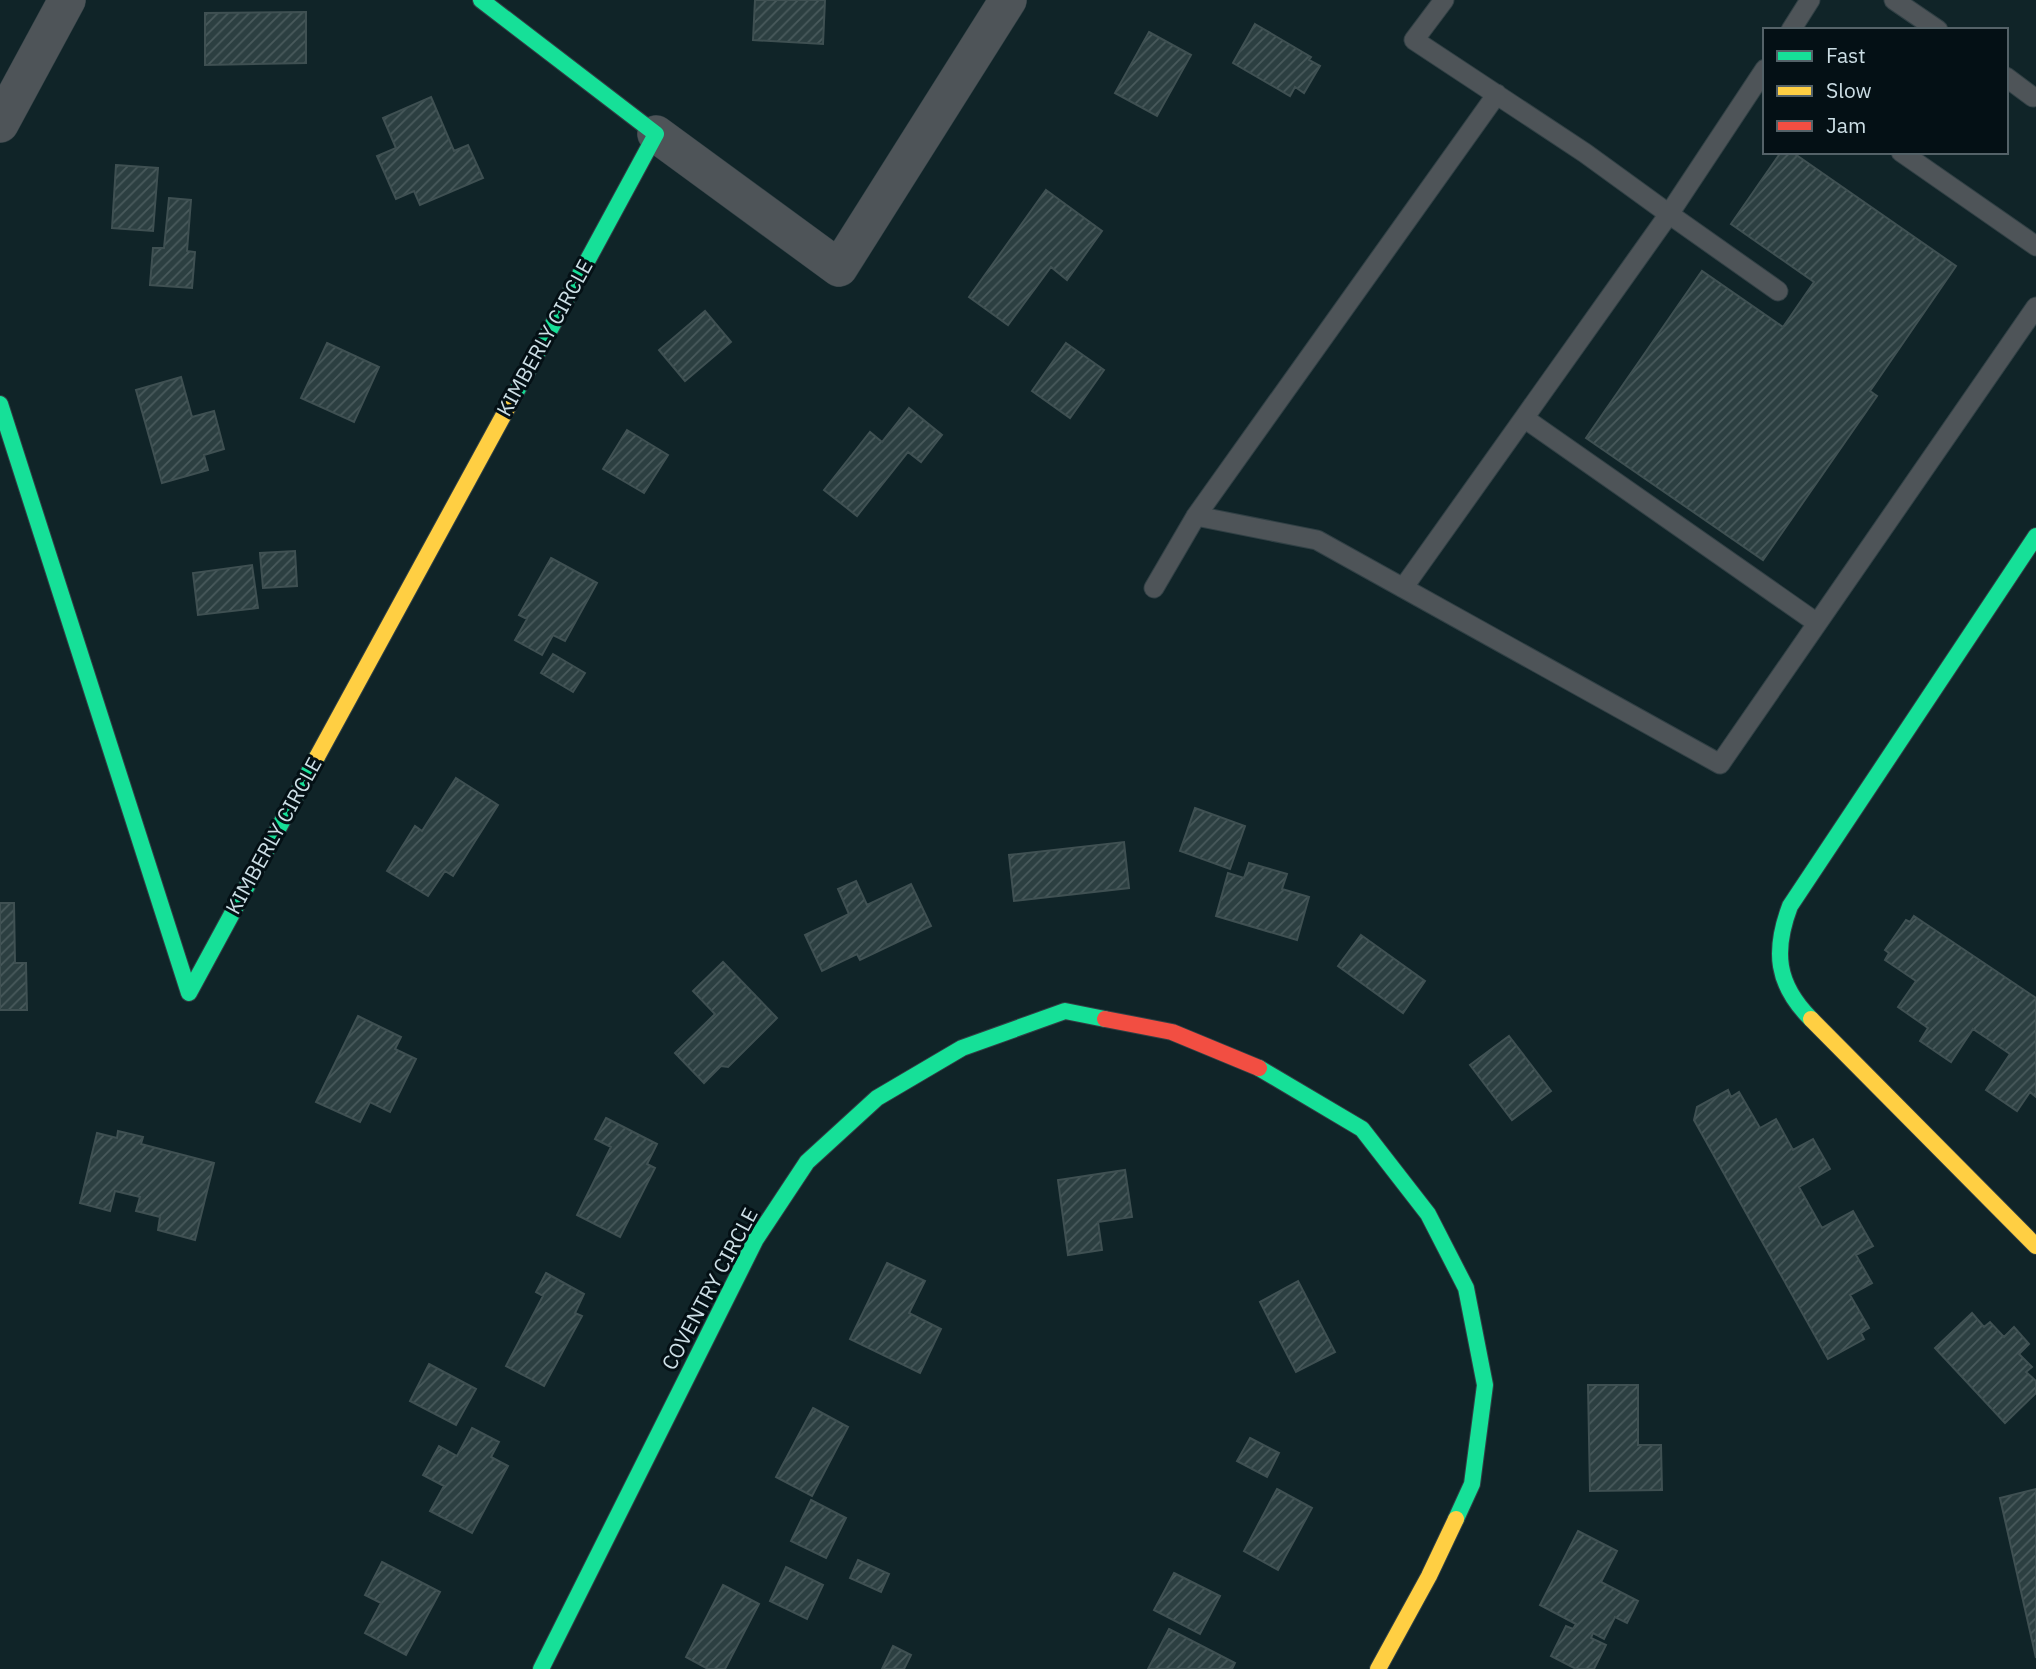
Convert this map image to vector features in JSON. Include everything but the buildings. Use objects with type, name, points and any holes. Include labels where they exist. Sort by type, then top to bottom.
[{"type":"street","points":[[0,124],[67,0]]},
{"type":"street","points":[[481,0],[656,134],[839,268],[1008,0]]},
{"type":"street","name":"KIMBERLY CIRCLE","points":[[0,404],[189,993],[656,134]]},
{"type":"street","points":[[2036,536],[1790,906],[1779,933],[1778,957],[1786,984],[1801,1009],[2036,1246]]},
{"type":"street","name":"COVENTRY CIRCLE","points":[[541,1669],[756,1239],[807,1162],[877,1098],[962,1048],[1065,1012],[1172,1032],[1268,1072],[1362,1129],[1428,1214],[1466,1288],[1485,1385],[1472,1484],[1429,1576],[1378,1669]]},
{"type":"lane","points":[[1444,0],[1414,40],[1585,153],[1777,291]]},
{"type":"lane","points":[[1792,28],[1810,0]]},
{"type":"lane","points":[[1894,0],[1935,28]]},
{"type":"lane","points":[[1403,588],[1669,214],[1763,72]]},
{"type":"lane","points":[[2008,78],[2035,96]]},
{"type":"lane","points":[[1154,589],[1196,516],[1497,94]]},
{"type":"lane","points":[[1904,154],[2036,246]]},
{"type":"lane","points":[[1196,516],[1317,540],[1720,764],[2036,307]]},
{"type":"lane","points":[[1524,418],[1817,623]]},
{"type":"traffic: fast","points":[[481,0],[656,134],[514,396]]},
{"type":"traffic: fast","points":[[0,404],[189,993],[317,757]]},
{"type":"traffic: fast","points":[[1811,1019],[1791,993],[1781,966],[1781,938],[1790,906],[2036,536]]},
{"type":"traffic: fast","points":[[541,1669],[756,1239],[807,1162],[877,1098],[962,1048],[1065,1011],[1105,1019]]},
{"type":"traffic: fast","points":[[1259,1068],[1362,1129],[1428,1214],[1466,1288],[1485,1385],[1472,1484],[1456,1519]]},
{"type":"traffic: slow","points":[[317,757],[514,396]]},
{"type":"traffic: slow","points":[[1811,1019],[2036,1246]]},
{"type":"traffic: slow","points":[[1378,1669],[1429,1576],[1456,1519]]},
{"type":"traffic: jam","points":[[1105,1019],[1172,1032],[1259,1068]]}]
